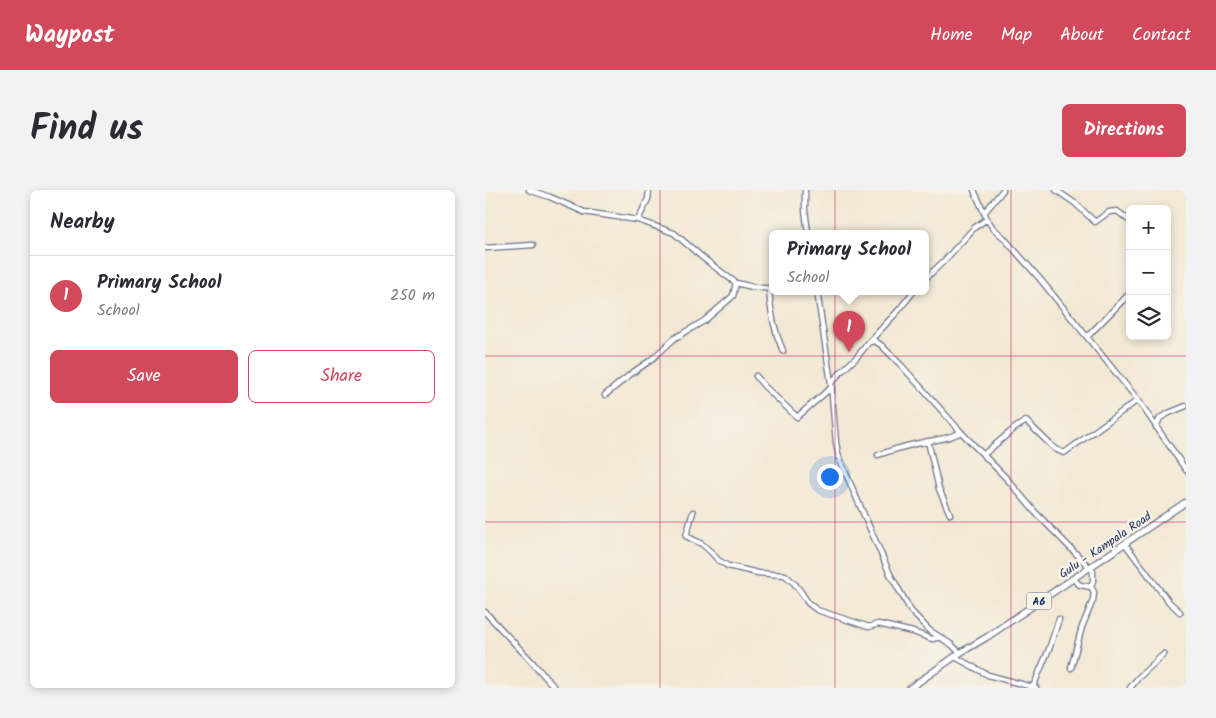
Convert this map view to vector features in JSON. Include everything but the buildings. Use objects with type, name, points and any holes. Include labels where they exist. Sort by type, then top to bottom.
[{"type":"main road","name":"Gulu - Kampala Road","points":[[910,688],[1184,503]]},
{"type":"street","points":[[529,190],[584,212],[638,220],[674,233],[736,283],[769,289]]},
{"type":"street","points":[[638,220],[648,199],[649,190]]},
{"type":"street","points":[[805,190],[808,230]]},
{"type":"street","points":[[974,190],[993,228],[1040,279],[1138,400],[1186,470]]},
{"type":"street","points":[[984,213],[1003,190]]},
{"type":"street","points":[[1056,190],[1077,204],[1095,222],[1109,212],[1117,211],[1126,218]]},
{"type":"street","points":[[929,275],[973,228],[987,219]]},
{"type":"street","points":[[485,248],[533,245]]},
{"type":"street","points":[[605,396],[631,373],[651,360],[675,338],[704,321],[733,296],[736,283]]},
{"type":"street","points":[[771,295],[770,306],[783,351]]},
{"type":"street","points":[[818,295],[831,385],[839,458],[890,574],[911,611],[929,630],[952,645],[958,655],[988,675],[1035,688],[1059,619]]},
{"type":"street","points":[[756,376],[763,386],[797,417],[831,385],[911,295]]},
{"type":"street","points":[[1087,338],[1128,295]]},
{"type":"street","points":[[869,342],[881,345],[925,394],[1008,480],[1035,512],[1093,571],[1091,587],[1093,600],[1082,628],[1071,668]]},
{"type":"street","points":[[829,373],[843,370]]},
{"type":"street","points":[[983,455],[1026,421],[1055,449],[1064,453],[1138,400]]},
{"type":"street","points":[[1156,426],[1160,418],[1186,406]]},
{"type":"street","points":[[879,455],[928,441],[944,439],[961,432]]},
{"type":"street","points":[[928,441],[939,489],[950,514]]},
{"type":"street","points":[[1184,503],[1186,511]]},
{"type":"street","points":[[693,512],[686,536],[702,544],[718,560],[728,566],[758,573],[785,575],[794,582],[808,603],[817,610],[845,618],[869,628],[878,624],[913,632],[932,639],[940,637]]},
{"type":"street","points":[[1125,544],[1169,602],[1180,612]]},
{"type":"street","points":[[1073,578],[1080,584],[1091,587]]},
{"type":"street","points":[[485,612],[555,688]]},
{"type":"street","points":[[1130,688],[1164,654]]},
{"type":"place","name":"Primary School","points":[[849,352]]}]
